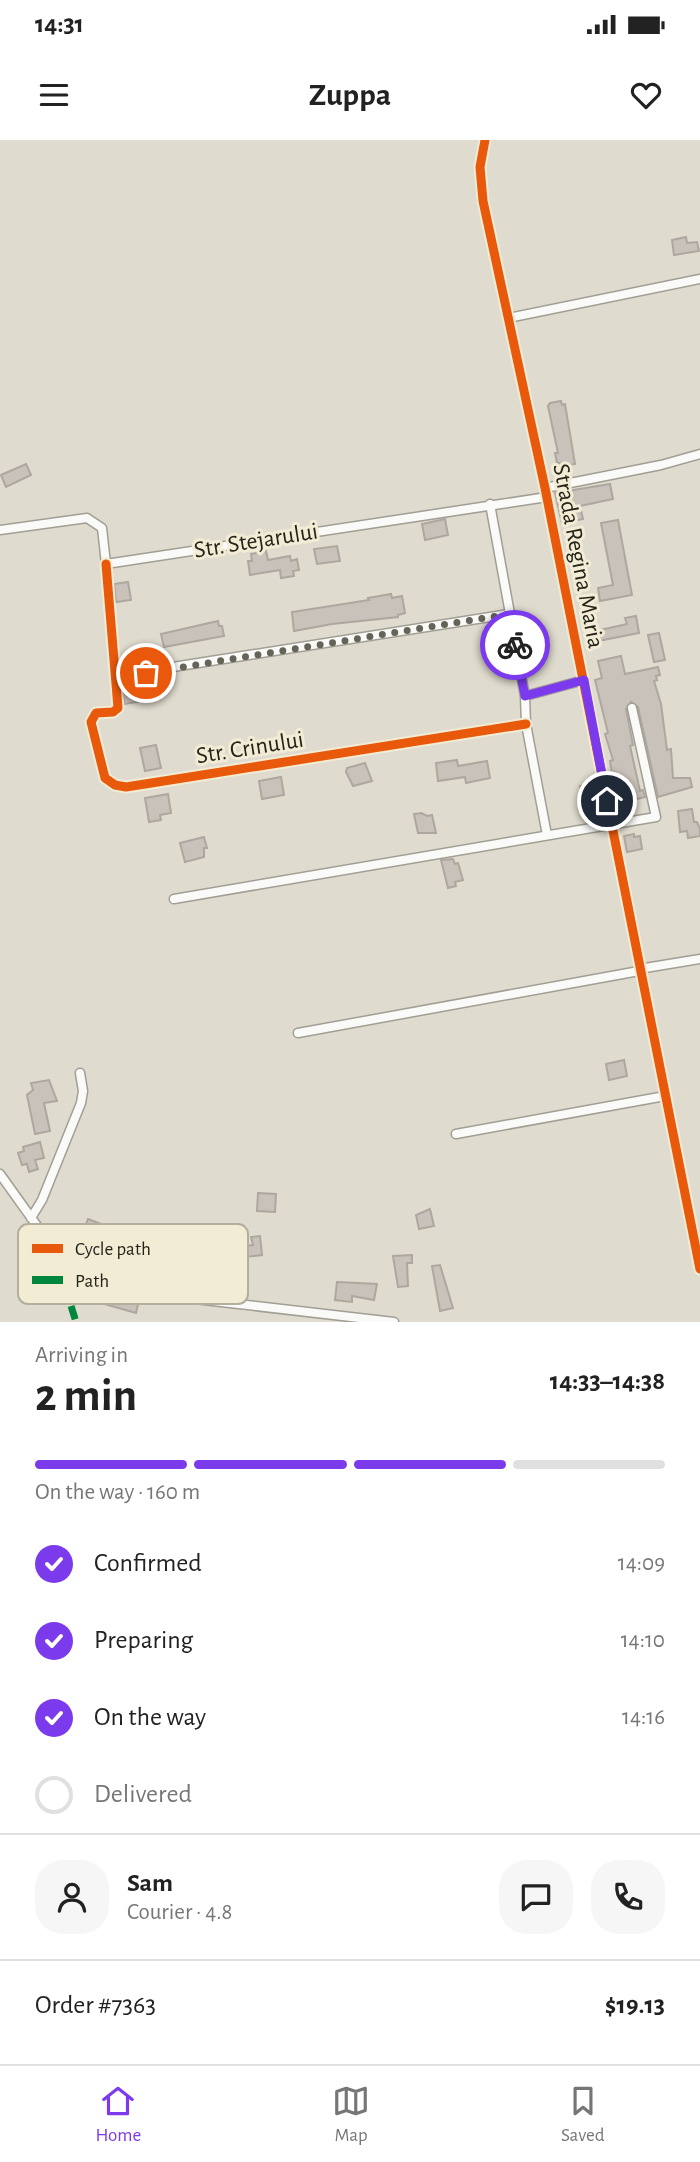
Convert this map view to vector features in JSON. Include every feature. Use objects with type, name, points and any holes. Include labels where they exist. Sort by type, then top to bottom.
[{"type":"street","name":"Strada Regina Maria","points":[[485,140],[480,183],[546,492],[700,1269]]},
{"type":"street","points":[[508,318],[700,279]]},
{"type":"street","name":"Str. Stejarului","points":[[106,564],[490,504],[662,466],[700,454]]},
{"type":"street","points":[[490,504],[547,835]]},
{"type":"street","points":[[0,530],[87,518],[102,528],[116,676],[509,614]]},
{"type":"street","name":"Str. Crinului","points":[[116,676],[118,708],[113,712],[96,713],[91,722],[104,778],[115,785],[126,787],[526,724]]},
{"type":"street","points":[[525,696],[584,680]]},
{"type":"street","points":[[174,899],[656,817],[632,708]]},
{"type":"street","points":[[298,1033],[700,959]]},
{"type":"street","points":[[31,1218],[42,1200],[81,1104],[83,1091],[79,1073]]},
{"type":"street","points":[[456,1134],[665,1097]]},
{"type":"street","points":[[0,1174],[35,1224]]},
{"type":"street","points":[[238,1304],[394,1322]]},
{"type":"building","points":[[686,237],[687,243],[697,242],[699,251],[674,255],[672,240]]},
{"type":"building","points":[[561,401],[562,405],[565,404],[575,464],[561,466],[557,463],[555,453],[558,453],[548,406]]},
{"type":"building","points":[[26,464],[31,475],[6,487],[1,475]]},
{"type":"building","points":[[610,484],[613,499],[580,506],[583,519],[562,523],[555,493]]},
{"type":"building","points":[[445,519],[448,535],[425,540],[422,524]]},
{"type":"building","points":[[618,520],[632,595],[600,601],[598,588],[613,585],[601,523]]},
{"type":"building","points":[[337,546],[340,561],[317,564],[314,549]]},
{"type":"building","points":[[266,551],[268,560],[290,556],[291,561],[297,559],[299,570],[293,571],[294,576],[281,578],[280,570],[250,575],[248,561],[252,561],[251,554]]},
{"type":"building","points":[[128,582],[131,600],[116,602],[114,584]]},
{"type":"building","points":[[391,594],[392,598],[402,596],[405,613],[398,617],[294,631],[292,612]]},
{"type":"building","points":[[636,616],[639,633],[593,642],[591,632],[627,624],[625,618]]},
{"type":"building","points":[[218,621],[224,636],[164,647],[161,634]]},
{"type":"building","points":[[659,633],[665,660],[654,662],[648,635]]},
{"type":"building","points":[[621,656],[625,674],[658,667],[660,675],[656,676],[657,680],[654,681],[661,704],[667,750],[671,749],[673,778],[690,778],[692,787],[658,797],[638,707],[631,702],[626,709],[633,745],[630,746],[640,791],[643,790],[645,797],[621,803],[621,799],[618,799],[610,761],[613,760],[605,734],[608,733],[595,680],[602,678],[598,661]]},
{"type":"building","points":[[140,684],[143,701],[124,704],[123,686]]},
{"type":"building","points":[[156,745],[161,768],[145,771],[140,748]]},
{"type":"building","points":[[457,760],[458,766],[487,761],[490,778],[466,783],[465,777],[438,781],[436,763]]},
{"type":"building","points":[[365,763],[372,781],[353,786],[346,772],[347,768]]},
{"type":"building","points":[[281,777],[284,795],[262,799],[259,781]]},
{"type":"building","points":[[591,784],[595,807],[584,808],[580,786]]},
{"type":"building","points":[[168,794],[171,813],[160,815],[161,820],[149,822],[145,798]]},
{"type":"building","points":[[692,809],[700,836],[688,838],[687,831],[680,832],[678,811]]},
{"type":"building","points":[[414,814],[432,815],[436,833],[418,833]]},
{"type":"building","points":[[634,834],[634,837],[640,836],[642,849],[627,852],[624,836]]},
{"type":"building","points":[[204,837],[207,848],[204,848],[204,857],[185,862],[180,843]]},
{"type":"building","points":[[453,859],[455,864],[458,863],[463,880],[448,888],[441,860]]},
{"type":"building","points":[[624,1060],[627,1076],[609,1080],[606,1064]]},
{"type":"building","points":[[49,1080],[57,1101],[44,1103],[50,1131],[35,1134],[27,1095],[33,1090],[31,1083]]},
{"type":"building","points":[[40,1142],[44,1158],[35,1160],[38,1169],[29,1172],[27,1164],[22,1165],[18,1153],[24,1151],[23,1147]]},
{"type":"building","points":[[258,1193],[276,1194],[275,1212],[257,1211]]},
{"type":"building","points":[[430,1209],[434,1226],[419,1229],[416,1215]]},
{"type":"building","points":[[88,1219],[101,1224],[86,1224]]},
{"type":"building","points":[[260,1236],[262,1255],[248,1257],[248,1246],[253,1245],[251,1237]]},
{"type":"building","points":[[412,1255],[412,1263],[407,1263],[408,1286],[398,1287],[393,1256]]},
{"type":"building","points":[[440,1265],[453,1308],[440,1311],[432,1266]]},
{"type":"building","points":[[337,1282],[377,1284],[374,1300],[352,1296],[352,1302],[335,1300]]},
{"type":"building","points":[[104,1304],[138,1304],[136,1313]]},
{"type":"marked path","points":[[70,1304],[76,1322]]},
{"type":"cycle path","points":[[485,140],[480,167],[483,201],[545,488],[700,1269]]},
{"type":"cycle path","points":[[106,564],[118,708],[113,712],[96,713],[91,722],[105,778],[115,785],[126,787],[526,724]]},
{"type":"way so far","points":[[146,673],[509,614],[515,645]]},
{"type":"route","points":[[515,645],[525,696],[584,680],[607,801]]}]
